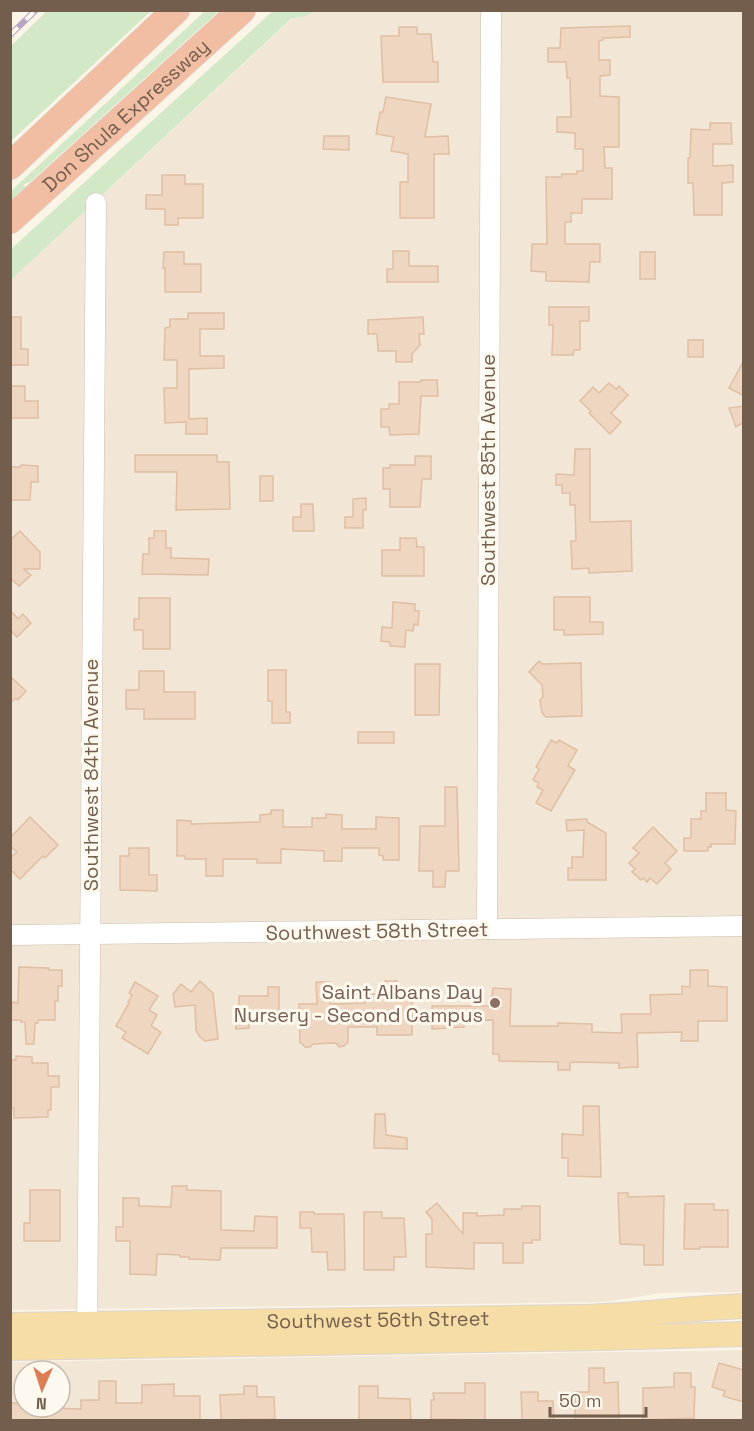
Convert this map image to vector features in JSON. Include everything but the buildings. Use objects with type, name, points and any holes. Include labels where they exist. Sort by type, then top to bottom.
[{"type":"highway","name":"Don Shula Expressway","points":[[10,166],[176,10]]},
{"type":"highway","name":"Don Shula Expressway","points":[[10,220],[242,10]]},
{"type":"main road","name":"Southwest 56th Street","points":[[414,1330],[744,1306]]},
{"type":"main road","name":"Southwest 56th Street","points":[[10,1325],[87,1335],[414,1330],[744,1334]]},
{"type":"main road","name":"Southwest 56th Street","points":[[10,1348],[87,1335]]},
{"type":"street","name":"Southwest 85th Avenue","points":[[486,929],[491,10]]},
{"type":"street","name":"Southwest 84th Avenue","points":[[87,1335],[96,203]]},
{"type":"street","name":"Southwest 58th Street","points":[[10,935],[744,926]]},
{"type":"shaded area","points":[[314,10],[743,11],[743,1292],[661,1293],[606,1302],[11,1310],[11,280],[293,18],[304,17]]},
{"type":"shaded area","points":[[743,1350],[743,1420],[11,1420],[10,1362],[12,1362],[12,1419],[72,1419],[72,1361]]},
{"type":"green space","points":[[48,10],[151,11],[11,141],[11,46]]},
{"type":"green space","points":[[205,11],[219,11],[30,182],[24,184],[25,187],[11,200],[11,191]]},
{"type":"green space","points":[[273,11],[314,11],[304,17],[292,18],[11,280],[11,249]]},
{"type":"railway","points":[[10,35],[36,10]]},
{"type":"place","name":"Saint Albans Day Nursery - Second Campus","points":[[495,1003]]}]
